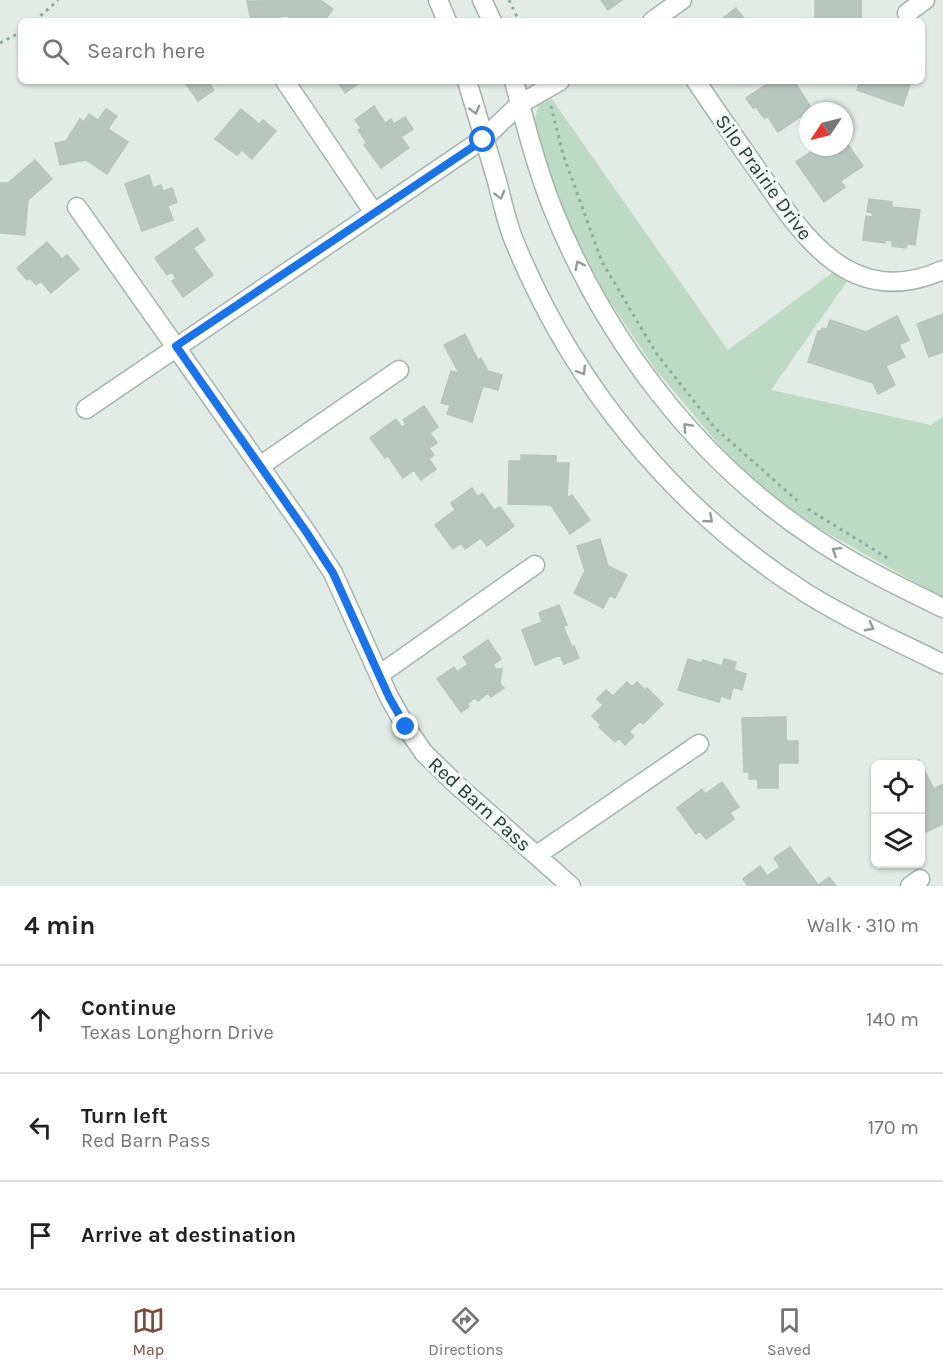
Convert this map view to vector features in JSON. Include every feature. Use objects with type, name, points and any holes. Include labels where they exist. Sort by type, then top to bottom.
[{"type":"street","points":[[438,0],[446,18]]},
{"type":"street","points":[[482,0],[491,18]]},
{"type":"street","points":[[657,18],[682,0]]},
{"type":"street","points":[[907,13],[925,0]]},
{"type":"street","points":[[287,84],[374,213]]},
{"type":"street","points":[[468,84],[512,235],[537,292],[585,376],[613,416],[667,480],[706,517],[784,578],[841,612],[943,664]]},
{"type":"street","points":[[515,84],[542,178],[567,240],[605,313],[645,376],[667,404],[719,460],[783,516],[845,557],[943,608]]},
{"type":"street","name":"Silo Prairie Drive","points":[[698,84],[789,217],[825,256],[849,271],[873,279],[902,281],[930,276],[943,270]]},
{"type":"street","points":[[86,409],[483,140],[520,104],[553,85]]},
{"type":"street","name":"Red Barn Pass","points":[[77,207],[333,573],[379,675],[406,727],[424,753],[571,886]]},
{"type":"street","points":[[260,466],[399,370]]},
{"type":"street","points":[[379,675],[535,565]]},
{"type":"street","points":[[537,855],[699,744]]},
{"type":"path","points":[[38,18],[58,0]]},
{"type":"path","points":[[509,0],[518,18]]},
{"type":"path","points":[[0,43],[18,34]]},
{"type":"path","points":[[553,85],[563,154],[602,262],[656,353],[715,428],[794,499],[889,559]]},
{"type":"green space","points":[[549,95],[728,350],[832,273],[848,280],[771,390],[931,425],[943,417],[943,598],[797,516],[731,459],[655,369],[606,296],[569,225],[547,167],[535,119],[538,106]]},
{"type":"building","points":[[320,0],[333,9],[326,18],[290,18],[287,16],[250,18],[247,1]]},
{"type":"building","points":[[601,0],[622,0],[608,10]]},
{"type":"building","points":[[861,0],[861,18],[815,18],[815,1]]},
{"type":"building","points":[[736,8],[744,18],[723,18]]},
{"type":"building","points":[[186,84],[210,84],[214,90],[198,101]]},
{"type":"building","points":[[339,84],[358,84],[345,93]]},
{"type":"building","points":[[767,84],[796,84],[808,102],[799,102],[799,118],[778,132],[768,117],[764,118],[756,107],[753,108],[746,98]]},
{"type":"building","points":[[859,84],[910,84],[903,106],[857,90]]},
{"type":"building","points":[[374,106],[385,123],[391,119],[394,124],[405,117],[413,129],[401,137],[409,148],[381,168],[364,145],[367,143],[358,130],[361,128],[355,120]]},
{"type":"building","points":[[106,109],[117,116],[108,129],[128,142],[107,174],[86,160],[60,165],[55,143],[66,141],[80,119],[84,122],[89,114],[98,120]]},
{"type":"building","points":[[241,109],[259,124],[263,120],[276,131],[252,159],[242,150],[237,155],[215,139]]},
{"type":"building","points":[[853,152],[863,166],[840,181],[845,187],[824,202],[796,162],[805,156],[853,156]]},
{"type":"building","points":[[35,160],[52,179],[28,200],[25,235],[0,233],[0,183],[8,183]]},
{"type":"building","points":[[149,175],[153,188],[161,185],[163,191],[172,188],[177,202],[168,206],[173,220],[142,231],[125,184]]},
{"type":"building","points":[[869,199],[892,202],[892,207],[920,210],[915,245],[907,244],[906,248],[892,246],[892,241],[885,240],[885,243],[863,240],[866,216],[872,217],[873,213],[867,212]]},
{"type":"building","points":[[197,228],[205,240],[193,248],[213,275],[183,297],[172,281],[176,278],[172,272],[167,275],[155,258]]},
{"type":"building","points":[[47,242],[62,259],[67,255],[79,269],[51,293],[41,281],[36,285],[30,278],[27,280],[17,268]]},
{"type":"building","points":[[943,314],[943,352],[929,357],[917,324]]},
{"type":"building","points":[[897,316],[909,340],[899,345],[905,357],[886,366],[895,385],[878,394],[873,383],[808,362],[818,331],[822,328],[827,329],[830,320],[866,332]]},
{"type":"building","points":[[465,334],[478,360],[481,358],[488,371],[502,375],[498,390],[483,386],[472,422],[447,414],[450,405],[441,403],[451,371],[459,373],[444,345]]},
{"type":"building","points":[[424,406],[438,427],[430,433],[437,443],[429,448],[434,455],[429,459],[436,469],[421,480],[414,470],[403,478],[388,456],[385,458],[370,438],[396,419],[402,427],[406,424],[403,420]]},
{"type":"building","points":[[521,455],[556,456],[556,463],[569,463],[567,498],[572,495],[590,520],[570,534],[551,505],[508,504],[509,461],[521,461]]},
{"type":"building","points":[[472,488],[478,497],[482,493],[494,510],[500,507],[514,526],[487,546],[481,538],[465,549],[461,543],[453,549],[435,525],[455,510],[451,503]]},
{"type":"building","points":[[600,539],[608,566],[627,575],[615,598],[610,595],[603,608],[574,593],[585,571],[577,546]]},
{"type":"building","points":[[559,605],[567,625],[563,626],[579,658],[564,664],[560,655],[535,665],[522,630],[542,622],[539,613]]},
{"type":"building","points":[[488,640],[501,659],[493,665],[496,669],[502,669],[500,683],[504,688],[491,697],[488,693],[478,701],[475,698],[467,704],[469,707],[461,712],[437,679],[454,667],[457,672],[468,664],[463,657]]},
{"type":"building","points":[[688,659],[702,663],[703,660],[722,666],[724,659],[736,662],[734,670],[746,674],[742,690],[733,687],[730,699],[721,696],[719,702],[678,690]]},
{"type":"building","points":[[627,682],[632,687],[637,682],[645,690],[647,688],[663,704],[643,724],[640,721],[629,732],[634,736],[625,745],[619,738],[615,742],[599,727],[601,725],[592,716],[603,705],[597,699],[606,690],[613,696]]},
{"type":"building","points":[[786,717],[786,741],[798,741],[798,763],[778,763],[778,788],[758,788],[758,779],[749,779],[749,772],[744,772],[742,718]]},
{"type":"building","points":[[925,772],[934,789],[943,784],[943,824],[925,833]]},
{"type":"building","points":[[722,782],[739,807],[730,813],[734,819],[706,839],[700,831],[696,834],[677,808],[702,789],[705,794]]},
{"type":"building","points":[[790,847],[818,885],[829,877],[836,886],[748,886],[743,879],[760,866],[767,876],[780,867],[774,858]]},
{"type":"route","points":[[406,727],[389,697],[333,573],[176,346],[483,140]]}]
